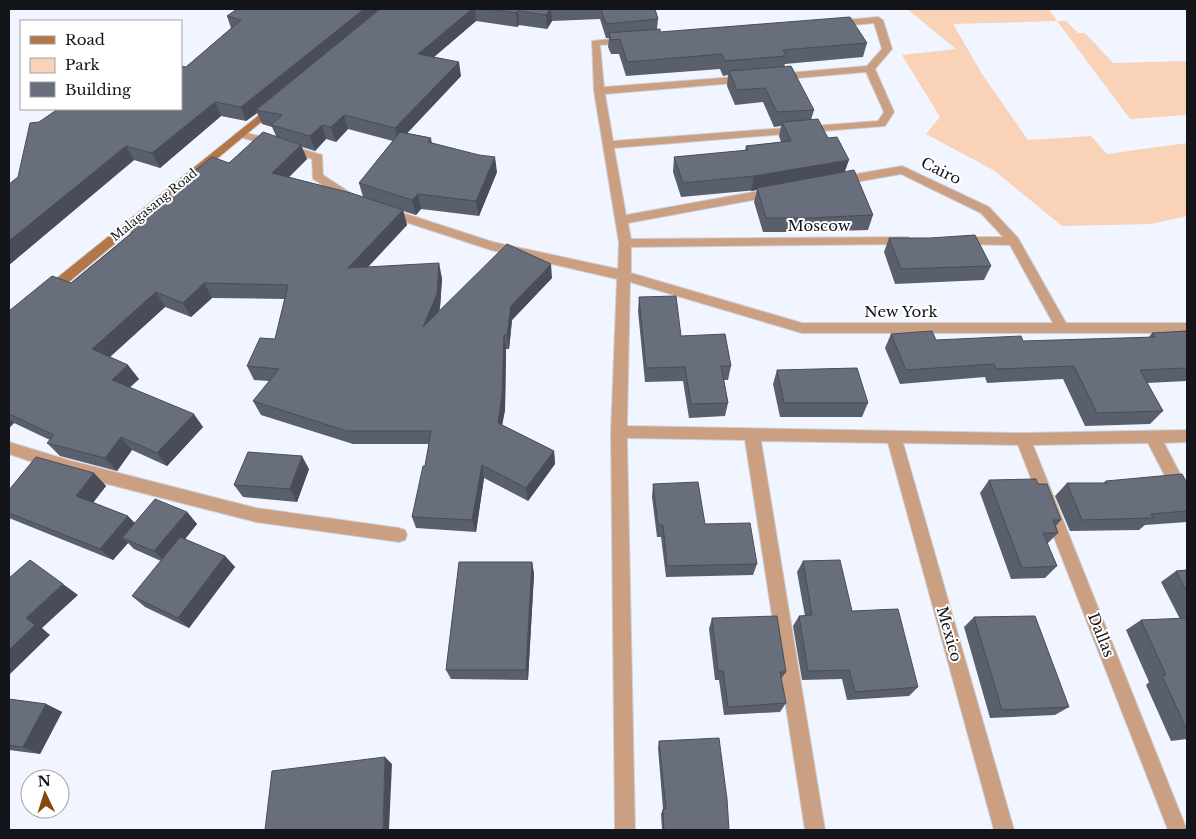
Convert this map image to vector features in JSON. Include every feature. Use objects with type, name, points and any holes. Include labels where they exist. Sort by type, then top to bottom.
[{"type":"main road","name":"Malagasang Road","points":[[38,300],[286,96]]},
{"type":"street","points":[[599,91],[870,69],[887,49],[878,20],[819,25]]},
{"type":"street","points":[[625,830],[619,432],[624,243],[599,91],[595,43],[644,39]]},
{"type":"street","points":[[608,145],[881,124],[889,112],[870,69]]},
{"type":"street","name":"New York","points":[[241,134],[318,157],[317,176],[360,203],[374,208],[490,246],[622,275],[802,328],[1187,328]]},
{"type":"street","name":"Cairo","points":[[824,184],[902,170],[985,210],[1014,241],[1063,329]]},
{"type":"street","points":[[621,220],[786,190]]},
{"type":"street","name":"Moscow","points":[[624,243],[924,241]]},
{"type":"street","points":[[944,241],[1014,241]]},
{"type":"street","points":[[619,432],[1023,439],[1187,436]]},
{"type":"street","points":[[752,435],[815,830]]},
{"type":"street","name":"Mexico","points":[[894,437],[1004,830]]},
{"type":"street","points":[[1153,437],[1187,502]]},
{"type":"street","name":"Dallas","points":[[1023,439],[1178,830]]},
{"type":"street","points":[[9,448],[68,467],[256,515],[399,535]]},
{"type":"green space","points":[[907,9],[1049,9],[1057,21],[953,24],[982,74],[1028,140],[1091,136],[1107,154],[1187,143],[1187,216],[1151,224],[1062,226],[995,171],[926,134],[940,117],[902,55],[956,49]]},
{"type":"green space","points":[[1057,21],[1066,21],[1078,33],[1085,33],[1113,63],[1187,61],[1187,115],[1130,119]]},
{"type":"building","points":[[237,9],[364,9],[241,107],[215,102],[152,153],[126,146],[9,241],[9,184],[18,177],[30,123],[39,122],[57,110],[182,110],[182,66],[186,67],[241,20],[227,16]]},
{"type":"building","points":[[380,9],[472,9],[418,54],[459,62],[395,128],[344,115],[331,127],[322,125],[310,136],[271,125],[282,115],[256,110]]},
{"type":"building","points":[[488,9],[550,9],[546,15]]},
{"type":"building","points":[[601,9],[655,9],[658,19],[606,24]]},
{"type":"building","points":[[850,17],[867,43],[783,50],[786,56],[725,61],[722,54],[627,62],[620,39],[611,40],[609,33],[660,29],[660,32]]},
{"type":"building","points":[[791,66],[814,110],[777,112],[765,88],[737,90],[729,71]]},
{"type":"building","points":[[818,119],[828,138],[837,137],[849,160],[754,176],[683,183],[674,157],[748,150],[746,146],[791,141],[782,122]]},
{"type":"building","points":[[263,132],[301,145],[272,173],[351,193],[403,210],[348,268],[439,263],[437,294],[423,327],[507,244],[551,264],[511,306],[507,335],[504,335],[502,396],[498,423],[554,451],[526,488],[482,465],[472,520],[412,517],[423,466],[425,466],[431,431],[347,431],[253,401],[279,369],[247,366],[260,338],[275,339],[288,285],[204,283],[183,303],[156,292],[92,349],[128,365],[112,380],[194,414],[157,453],[121,437],[105,458],[47,443],[54,435],[9,414],[9,311],[52,276],[71,283],[133,232],[129,230],[191,180],[186,178],[212,157],[229,163]]},
{"type":"building","points":[[400,132],[431,138],[428,142],[479,155],[495,157],[476,201],[418,194],[412,200],[359,183]]},
{"type":"building","points":[[854,170],[873,215],[766,218],[757,188]]},
{"type":"building","points":[[975,235],[991,266],[901,269],[889,238],[930,238]]},
{"type":"building","points":[[676,296],[681,336],[725,334],[731,366],[721,366],[728,403],[691,404],[685,367],[646,368],[639,297]]},
{"type":"building","points":[[932,331],[936,340],[1021,336],[1023,341],[1155,337],[1152,333],[1187,331],[1187,368],[1140,370],[1163,411],[1097,413],[1074,366],[996,369],[994,364],[906,370],[891,334]]},
{"type":"building","points":[[857,368],[868,403],[784,403],[777,370]]},
{"type":"building","points":[[248,452],[302,456],[290,489],[234,485]]},
{"type":"building","points":[[36,457],[94,473],[76,496],[128,516],[100,549],[9,513],[9,490]]},
{"type":"building","points":[[1182,474],[1187,483],[1187,511],[1151,514],[1153,518],[1082,520],[1067,483],[1107,483],[1106,481]]},
{"type":"building","points":[[1036,479],[1038,484],[1047,484],[1061,520],[1053,520],[1058,533],[1043,533],[1057,566],[1022,568],[989,480]]},
{"type":"building","points":[[698,482],[705,524],[750,523],[757,564],[667,566],[663,525],[658,525],[653,484]]},
{"type":"building","points":[[155,499],[187,512],[154,551],[122,538]]},
{"type":"building","points":[[180,537],[225,556],[178,618],[132,596]]},
{"type":"building","points":[[30,560],[63,584],[26,618],[35,625],[9,650],[9,578]]},
{"type":"building","points":[[840,560],[852,611],[898,609],[918,687],[855,692],[849,670],[808,671],[799,616],[812,615],[803,561]]},
{"type":"building","points":[[459,562],[532,562],[526,670],[446,670]]},
{"type":"building","points":[[1187,570],[1187,592],[1176,571]]},
{"type":"building","points":[[777,616],[786,672],[780,672],[786,703],[728,707],[723,671],[718,671],[712,618]]},
{"type":"building","points":[[1035,616],[1069,707],[1002,710],[974,617]]},
{"type":"building","points":[[1187,618],[1187,730],[1162,676],[1166,675],[1141,620]]},
{"type":"building","points":[[9,699],[46,704],[23,747],[9,745]]},
{"type":"building","points":[[719,738],[729,830],[664,830],[663,809],[666,809],[659,741]]},
{"type":"building","points":[[385,757],[383,830],[265,830],[272,771]]}]
